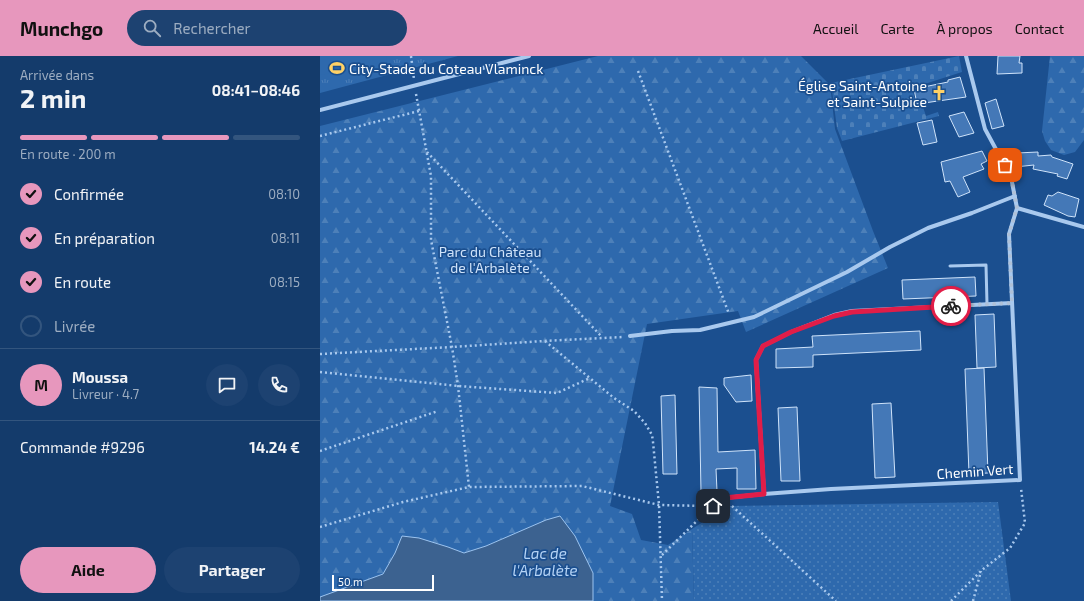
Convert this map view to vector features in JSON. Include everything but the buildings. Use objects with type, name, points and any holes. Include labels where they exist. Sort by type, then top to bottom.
[{"type":"street","points":[[320,110],[529,56]]},
{"type":"street","points":[[966,56],[985,129],[1011,177],[1017,208],[1084,227]]},
{"type":"street","points":[[630,336],[672,331],[700,330],[754,317],[847,272],[890,247],[928,228],[1015,196]]},
{"type":"street","name":"Chemin Vert","points":[[724,498],[831,489],[1020,480],[1009,234],[1017,208]]},
{"type":"street","points":[[764,494],[756,360],[763,346],[791,332],[834,316],[852,312],[1012,303]]},
{"type":"street","points":[[713,506],[724,498]]},
{"type":"lane","points":[[950,266],[986,265],[986,304]]},
{"type":"path","points":[[411,56],[431,176],[431,240],[452,347],[458,386],[469,487]]},
{"type":"path","points":[[638,71],[732,322]]},
{"type":"path","points":[[320,136],[420,111]]},
{"type":"path","points":[[426,151],[603,338]]},
{"type":"path","points":[[320,354],[630,336]]},
{"type":"path","points":[[544,341],[614,398],[634,411],[645,423],[652,435],[654,442],[659,505],[662,601]]},
{"type":"path","points":[[320,372],[458,386],[557,393],[590,378]]},
{"type":"path","points":[[320,451],[438,411]]},
{"type":"path","points":[[951,601],[982,570],[1010,548],[1025,523],[1020,480]]},
{"type":"path","points":[[320,527],[403,502],[469,487],[582,486],[659,505],[713,506]]},
{"type":"path","points":[[724,498],[836,601]]},
{"type":"path","points":[[661,556],[713,506]]},
{"type":"path","points":[[973,601],[982,570]]},
{"type":"green space","points":[[320,56],[458,56],[320,93]]},
{"type":"green space","name":"City-Stade du Coteau Vlaminck","points":[[320,56],[386,56],[387,61],[320,75]]},
{"type":"green space","name":"Parc du Château de l'Arbalète","points":[[598,56],[801,56],[830,84],[835,129],[888,268],[746,332],[738,311],[647,324],[610,506],[632,514],[641,540],[668,545],[692,529],[694,601],[593,601],[593,572],[560,516],[546,520],[486,546],[464,553],[448,547],[402,536],[395,553],[383,574],[320,597],[320,126]]},
{"type":"green space","points":[[959,56],[962,72],[912,88],[916,104],[922,104],[926,116],[938,112],[939,116],[842,141],[837,128],[831,83]]},
{"type":"green space","points":[[1050,56],[1084,56],[1084,140],[1075,152],[1064,155],[1051,150],[1045,141],[1042,131]]},
{"type":"green space","points":[[998,502],[1011,601],[694,601],[692,529],[728,506]]},
{"type":"water","name":"Lac de l'Arbalète","points":[[560,516],[575,536],[593,573],[593,601],[320,601],[320,597],[383,574],[395,553],[402,536],[419,538],[464,553],[486,546],[546,520]]},
{"type":"way so far","points":[[951,306],[1012,303],[1009,234],[1017,208],[1011,177],[1005,165]]},
{"type":"place","name":"City-Stade du Coteau Vlaminck","points":[[337,68]]},
{"type":"place","name":"Église Saint-Antoine et Saint-Sulpice","points":[[939,93]]},
{"type":"route","points":[[713,506],[724,498],[764,494],[756,360],[763,346],[791,332],[834,316],[852,312],[951,306]]}]
